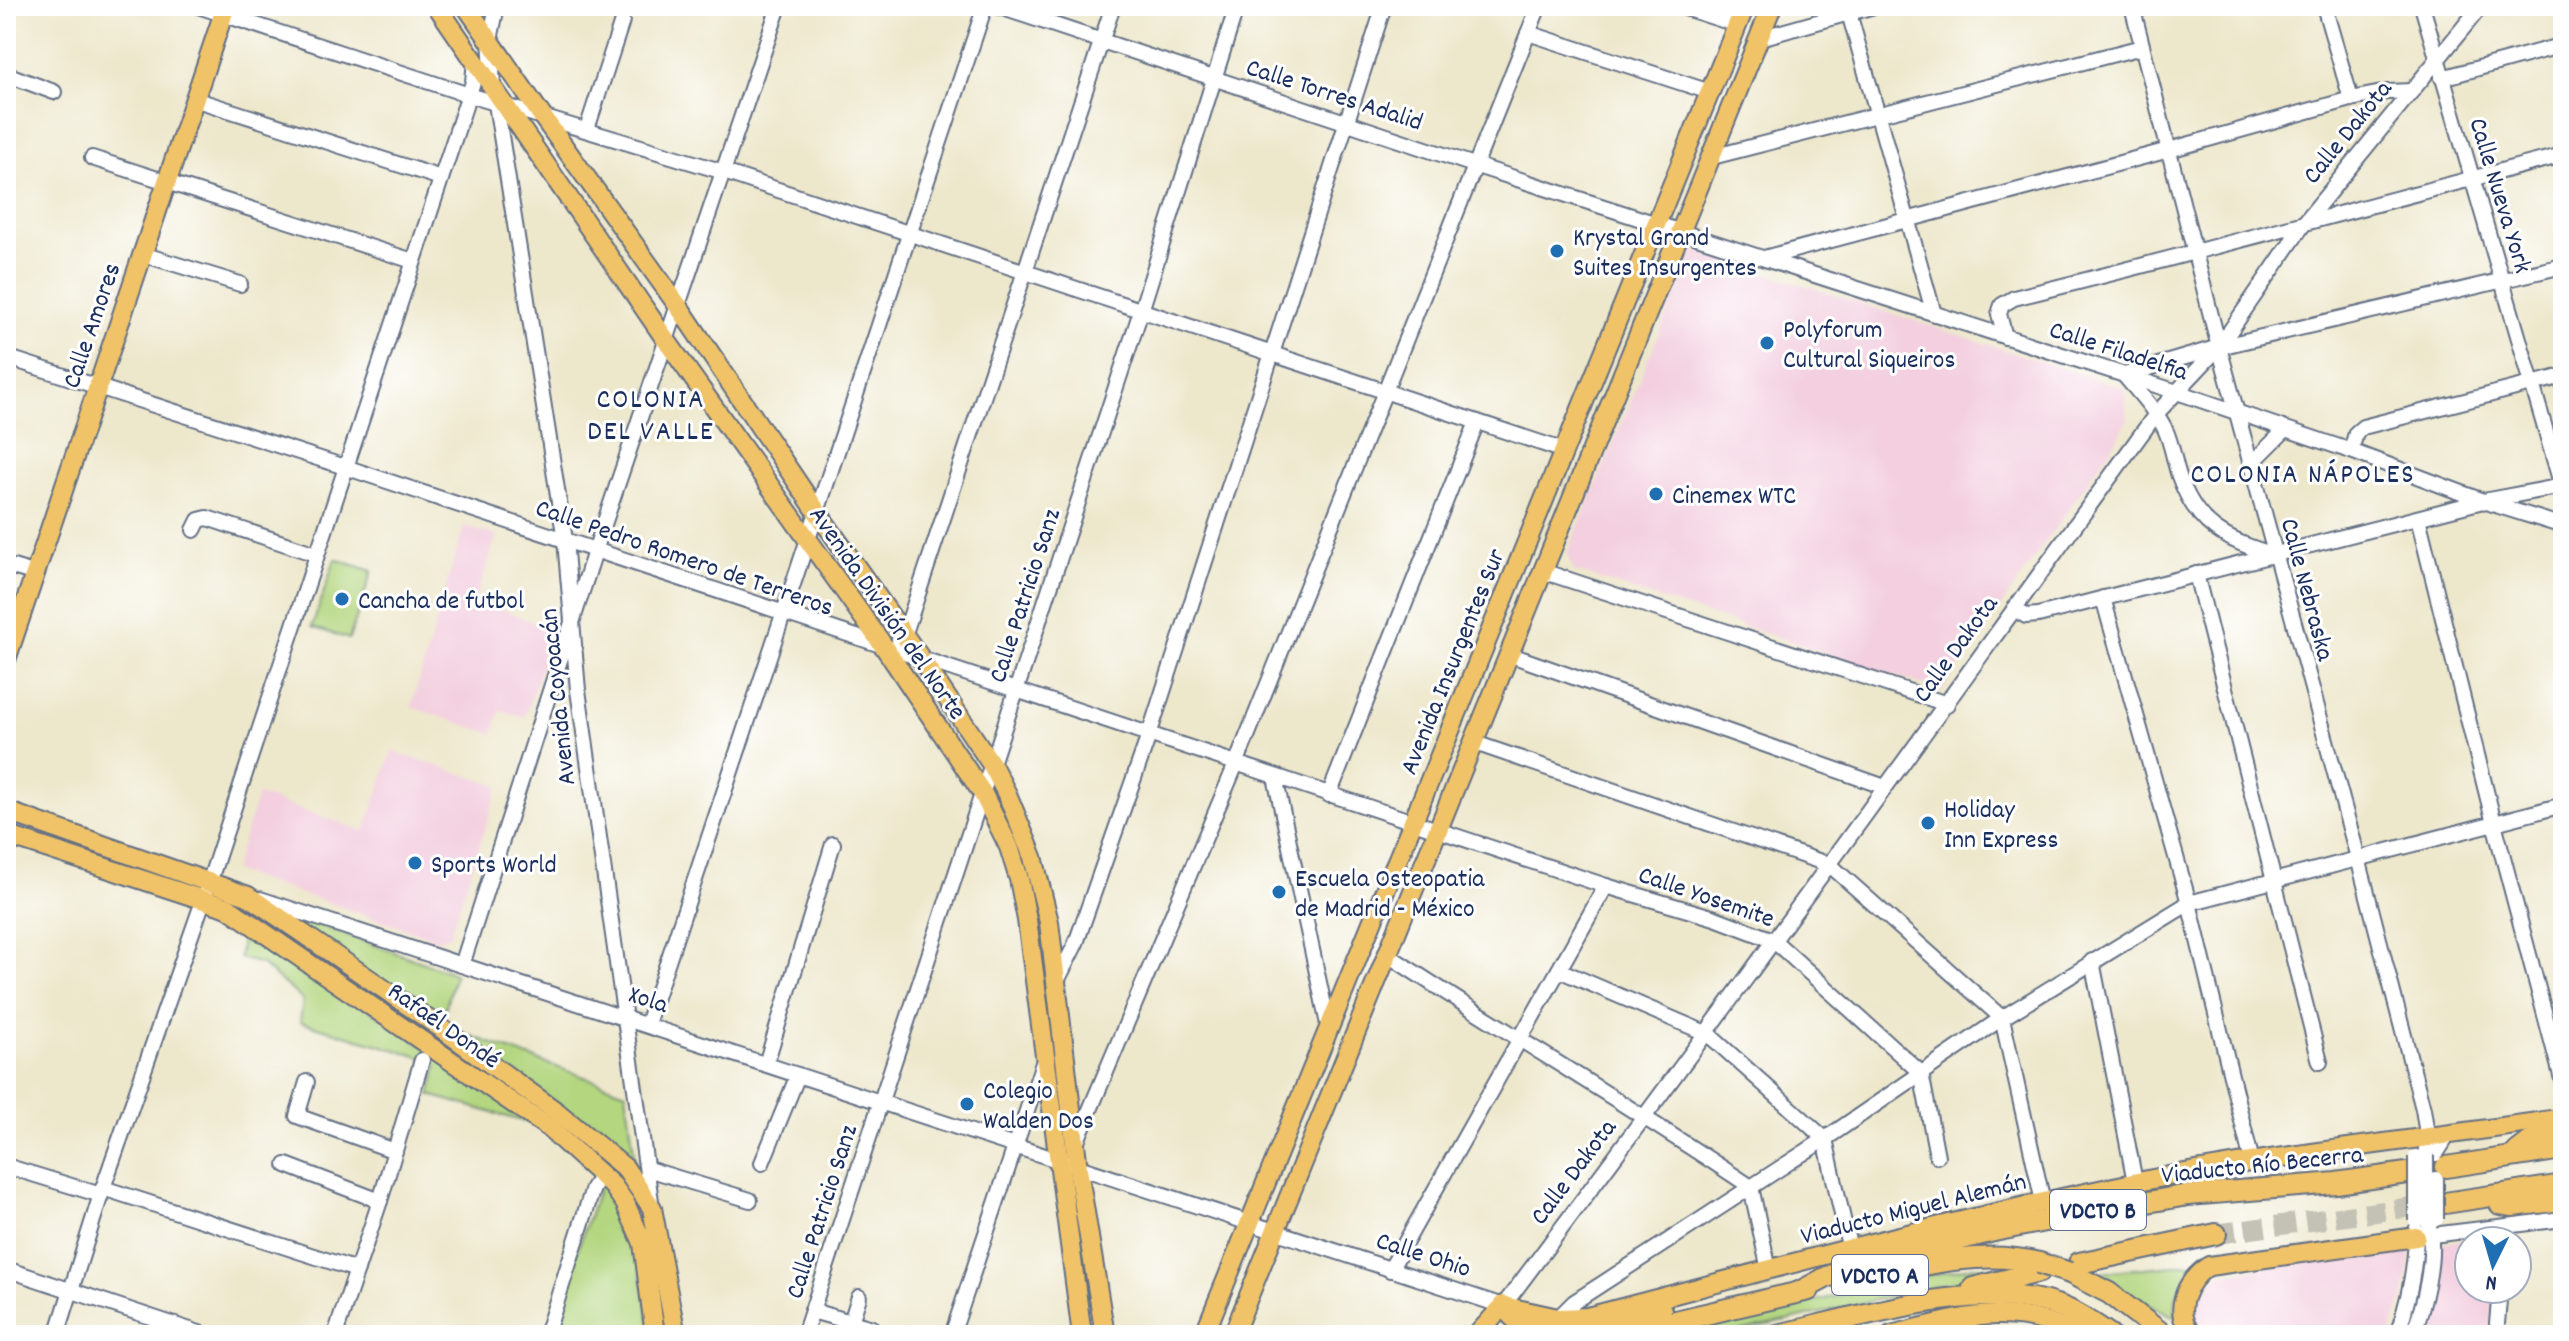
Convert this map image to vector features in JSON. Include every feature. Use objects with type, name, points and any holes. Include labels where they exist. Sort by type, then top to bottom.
[{"type":"highway","points":[[2511,1157],[2530,1142],[2563,1133]]},
{"type":"highway","name":"Viaducto Río Becerra","points":[[1799,1292],[1827,1277],[1875,1260],[2083,1213],[2188,1195],[2336,1183],[2425,1155],[2511,1157],[2563,1149]]},
{"type":"highway","points":[[2428,1223],[2469,1199],[2563,1185]]},
{"type":"highway","points":[[2469,1199],[2513,1206],[2563,1200]]},
{"type":"highway","name":"VDCTO B","points":[[2074,1268],[2216,1234]]},
{"type":"highway","name":"VDCTO A","points":[[1615,1335],[1799,1292],[1960,1259],[2009,1257],[2039,1268],[2074,1268],[2164,1335]]},
{"type":"highway","points":[[1911,1304],[2039,1268]]},
{"type":"highway","name":"VDCTO A","points":[[1777,1335],[1911,1304],[1984,1296],[2023,1297],[2059,1305],[2110,1335]]},
{"type":"highway","points":[[1503,1306],[1521,1323],[1547,1330],[1584,1327],[1678,1306],[1728,1308]]},
{"type":"highway","points":[[1817,1335],[1846,1320]]},
{"type":"main road","name":"Avenida División del Norte","points":[[437,6],[666,340],[885,648],[983,794],[1003,834],[1019,879],[1082,1335]]},
{"type":"main road","name":"Avenida División del Norte","points":[[466,6],[679,307],[921,659],[992,765],[1023,828],[1049,922],[1078,1169],[1105,1335]]},
{"type":"main road","name":"Avenida Insurgentes Sur","points":[[1204,1335],[1745,6]]},
{"type":"main road","name":"Avenida Insurgentes Sur","points":[[1233,1335],[1772,6]]},
{"type":"main road","name":"Calle Amores","points":[[6,660],[224,10]]},
{"type":"main road","name":"Xola","points":[[6,811],[207,890]]},
{"type":"main road","name":"Xola","points":[[6,835],[207,890],[248,896]]},
{"type":"main road","name":"Rafaél Dondé","points":[[207,890],[549,1128],[601,1175],[625,1203],[643,1243],[655,1335]]},
{"type":"main road","name":"Rafaél Dondé","points":[[248,896],[557,1112],[625,1168],[652,1208]]},
{"type":"main road","name":"Viaducto Río Becerra","points":[[2425,1155],[2448,1135],[2563,1118]]},
{"type":"main road","name":"Viaducto Miguel Alemán","points":[[1558,1318],[1587,1317],[2043,1202],[2135,1182],[2252,1162],[2425,1155]]},
{"type":"main road","name":"Avenida Coyoacán","points":[[652,1208],[676,1335]]},
{"type":"main road","points":[[2193,1335],[2184,1322],[2184,1300],[2193,1278],[2209,1266],[2428,1223]]},
{"type":"main road","name":"Calle Ohio","points":[[1503,1306],[1558,1318]]},
{"type":"main road","name":"Calle Dakota","points":[[1480,1334],[1503,1306]]},
{"type":"main road","points":[[1891,1335],[1985,1314],[2024,1315],[2046,1328],[2080,1335]]},
{"type":"street","points":[[198,6],[224,10],[469,95]]},
{"type":"street","name":"Avenida Coyoacán","points":[[497,6],[490,40],[565,540],[578,690],[652,1208]]},
{"type":"street","points":[[462,965],[595,551],[779,6]]},
{"type":"street","points":[[647,1024],[985,6]]},
{"type":"street","name":"Calle Torres Adalid","points":[[997,6],[1657,224]]},
{"type":"street","points":[[885,648],[904,636],[1113,6]]},
{"type":"street","name":"Calle Patricio Sanz","points":[[804,1335],[1141,311],[1237,6]]},
{"type":"street","points":[[1056,983],[1076,943],[1149,735],[1384,6]]},
{"type":"street","points":[[1075,1143],[1236,764],[1539,6]]},
{"type":"street","points":[[1679,6],[1738,25]]},
{"type":"street","points":[[1760,38],[1848,10],[1874,6]]},
{"type":"street","name":"Calle Nebraska","points":[[2132,6],[2219,347],[2423,1109],[2428,1223]]},
{"type":"street","points":[[2324,6],[2351,99]]},
{"type":"street","name":"Calle Nueva York","points":[[2422,6],[2563,487]]},
{"type":"street","name":"Calle Dakota","points":[[1503,1306],[1708,1034],[2156,414],[2174,391],[2219,347],[2305,222],[2481,6]]},
{"type":"street","points":[[1848,10],[1934,314]]},
{"type":"street","points":[[587,129],[622,21]]},
{"type":"street","points":[[1528,33],[1710,92]]},
{"type":"street","points":[[2442,78],[2563,45]]},
{"type":"street","points":[[1712,157],[2142,47]]},
{"type":"street","points":[[57,1335],[469,95],[475,59]]},
{"type":"street","points":[[6,74],[54,92]]},
{"type":"street","points":[[469,95],[478,87],[542,116],[724,172],[1565,451]]},
{"type":"street","points":[[1763,259],[2374,93],[2412,91]]},
{"type":"street","points":[[194,99],[441,178]]},
{"type":"street","points":[[2005,337],[1999,314],[2002,305],[2014,298],[2563,155]]},
{"type":"street","points":[[92,158],[165,184],[413,261]]},
{"type":"street","name":"Calle Filadelfia","points":[[1657,224],[2174,391],[2351,451],[2483,501],[2563,526]]},
{"type":"street","points":[[142,254],[240,284]]},
{"type":"street","points":[[2274,555],[2240,545],[2224,536],[2198,513],[2179,477],[2167,434],[2156,414],[2124,375],[2219,347],[2563,266]]},
{"type":"street","name":"Calle Pedro Romero de Terreros","points":[[6,357],[1438,831]]},
{"type":"street","points":[[2351,451],[2356,433],[2363,427],[2563,376]]},
{"type":"street","points":[[1329,795],[1477,422]]},
{"type":"street","points":[[2251,464],[2285,430]]},
{"type":"street","points":[[2014,609],[2026,616],[2038,615],[2483,501],[2563,487]]},
{"type":"street","points":[[194,530],[199,520],[207,518],[316,554]]},
{"type":"street","points":[[2418,518],[2494,823],[2556,1023],[2563,1083]]},
{"type":"street","points":[[6,565],[33,573]]},
{"type":"street","points":[[1545,572],[1947,704]]},
{"type":"street","points":[[2196,574],[2320,1062]]},
{"type":"street","points":[[2103,598],[2189,903],[2252,1162]]},
{"type":"street","points":[[1511,655],[1885,787]]},
{"type":"street","points":[[550,688],[561,683],[578,690]]},
{"type":"street","points":[[1475,743],[1830,865],[2002,1018],[2043,1202]]},
{"type":"street","points":[[1275,777],[1329,1029]]},
{"type":"street","points":[[1558,1318],[1574,1302],[1825,1139],[2002,1018],[2189,903],[2563,805]]},
{"type":"street","name":"Calle Yosemite","points":[[1438,831],[1715,918],[1773,940],[1921,1073]]},
{"type":"street","points":[[766,1064],[833,844]]},
{"type":"street","points":[[1390,1270],[1606,886]]},
{"type":"street","name":"Xola","points":[[248,896],[626,1017],[1275,1233]]},
{"type":"street","points":[[1388,955],[1518,1040],[1646,1117],[1751,1187],[1769,1270]]},
{"type":"street","points":[[2092,961],[2135,1182]]},
{"type":"street","points":[[1559,970],[1708,1034],[1825,1139],[1850,1250]]},
{"type":"street","points":[[335,1335],[380,1201],[422,1060]]},
{"type":"street","points":[[952,1335],[1044,1060]]},
{"type":"street","points":[[1921,1073],[1937,1156]]},
{"type":"street","points":[[762,1163],[798,1075]]},
{"type":"street","points":[[307,1082],[297,1116],[395,1151]]},
{"type":"street","points":[[286,1165],[380,1201]]},
{"type":"street","points":[[6,1166],[357,1270]]},
{"type":"street","points":[[648,1169],[750,1200]]},
{"type":"street","points":[[546,1335],[593,1188],[601,1175]]},
{"type":"street","points":[[2533,1227],[2563,1219]]},
{"type":"street","points":[[2428,1223],[2453,1234]]},
{"type":"street","points":[[2397,1335],[2428,1223]]},
{"type":"street","points":[[2412,1335],[2425,1295],[2428,1223]]},
{"type":"street","name":"Calle Ohio","points":[[1275,1233],[1503,1306]]},
{"type":"street","points":[[6,1269],[205,1335]]},
{"type":"street","points":[[851,1322],[859,1297]]},
{"type":"street","points":[[2496,1335],[2499,1305]]},
{"type":"street","points":[[812,1311],[872,1328],[869,1335]]},
{"type":"shaded area","points":[[1694,250],[2124,388],[2128,419],[2120,435],[1942,691],[1574,571],[1567,554]]},
{"type":"shaded area","points":[[464,526],[497,536],[476,598],[553,631],[525,717],[500,711],[493,734],[411,707]]},
{"type":"shaded area","points":[[392,751],[499,786],[450,934],[439,940],[233,871],[258,795],[365,831]]},
{"type":"shaded area","points":[[2453,1241],[2453,1305],[2492,1305],[2489,1335],[2421,1335],[2432,1308],[2439,1243]]},
{"type":"shaded area","points":[[2412,1244],[2404,1297],[2390,1335],[2200,1335],[2189,1312],[2197,1289],[2209,1277]]},
{"type":"green space","name":"Cancha de futbol","points":[[335,559],[372,571],[349,639],[312,627]]},
{"type":"green space","points":[[220,909],[543,1127],[430,1095],[437,1067],[417,1056],[300,1022],[303,1000],[261,964],[239,958],[243,932],[217,921]]},
{"type":"green space","points":[[277,910],[455,974],[443,1017],[457,1031],[626,1092],[636,1168]]},
{"type":"green space","points":[[601,1181],[632,1225],[652,1335],[549,1335]]},
{"type":"green space","points":[[2196,1263],[2179,1288],[2175,1302],[2176,1318],[2092,1273]]},
{"type":"green space","points":[[1973,1266],[2018,1267],[1726,1335],[1661,1335]]},
{"type":"tunnel","points":[[2216,1234],[2434,1204]]},
{"type":"place","name":"Krystal Grand Suites Insurgentes","points":[[1557,251]]},
{"type":"place","name":"Polyforum Cultural Siqueiros","points":[[1767,343]]},
{"type":"place","name":"Cinemex WTC","points":[[1656,494]]},
{"type":"place","name":"Cancha de futbol","points":[[342,599]]},
{"type":"place","name":"Holiday Inn Express","points":[[1928,823]]},
{"type":"place","name":"Sports World","points":[[415,863]]},
{"type":"place","name":"Escuela Osteopatia de Madrid - México","points":[[1279,892]]},
{"type":"place","name":"Colegio Walden Dos","points":[[967,1104]]},
{"type":"district","name":"COLONIA DEL VALLE","points":[[651,413]]},
{"type":"district","name":"COLONIA NÁPOLES","points":[[2303,472]]}]
